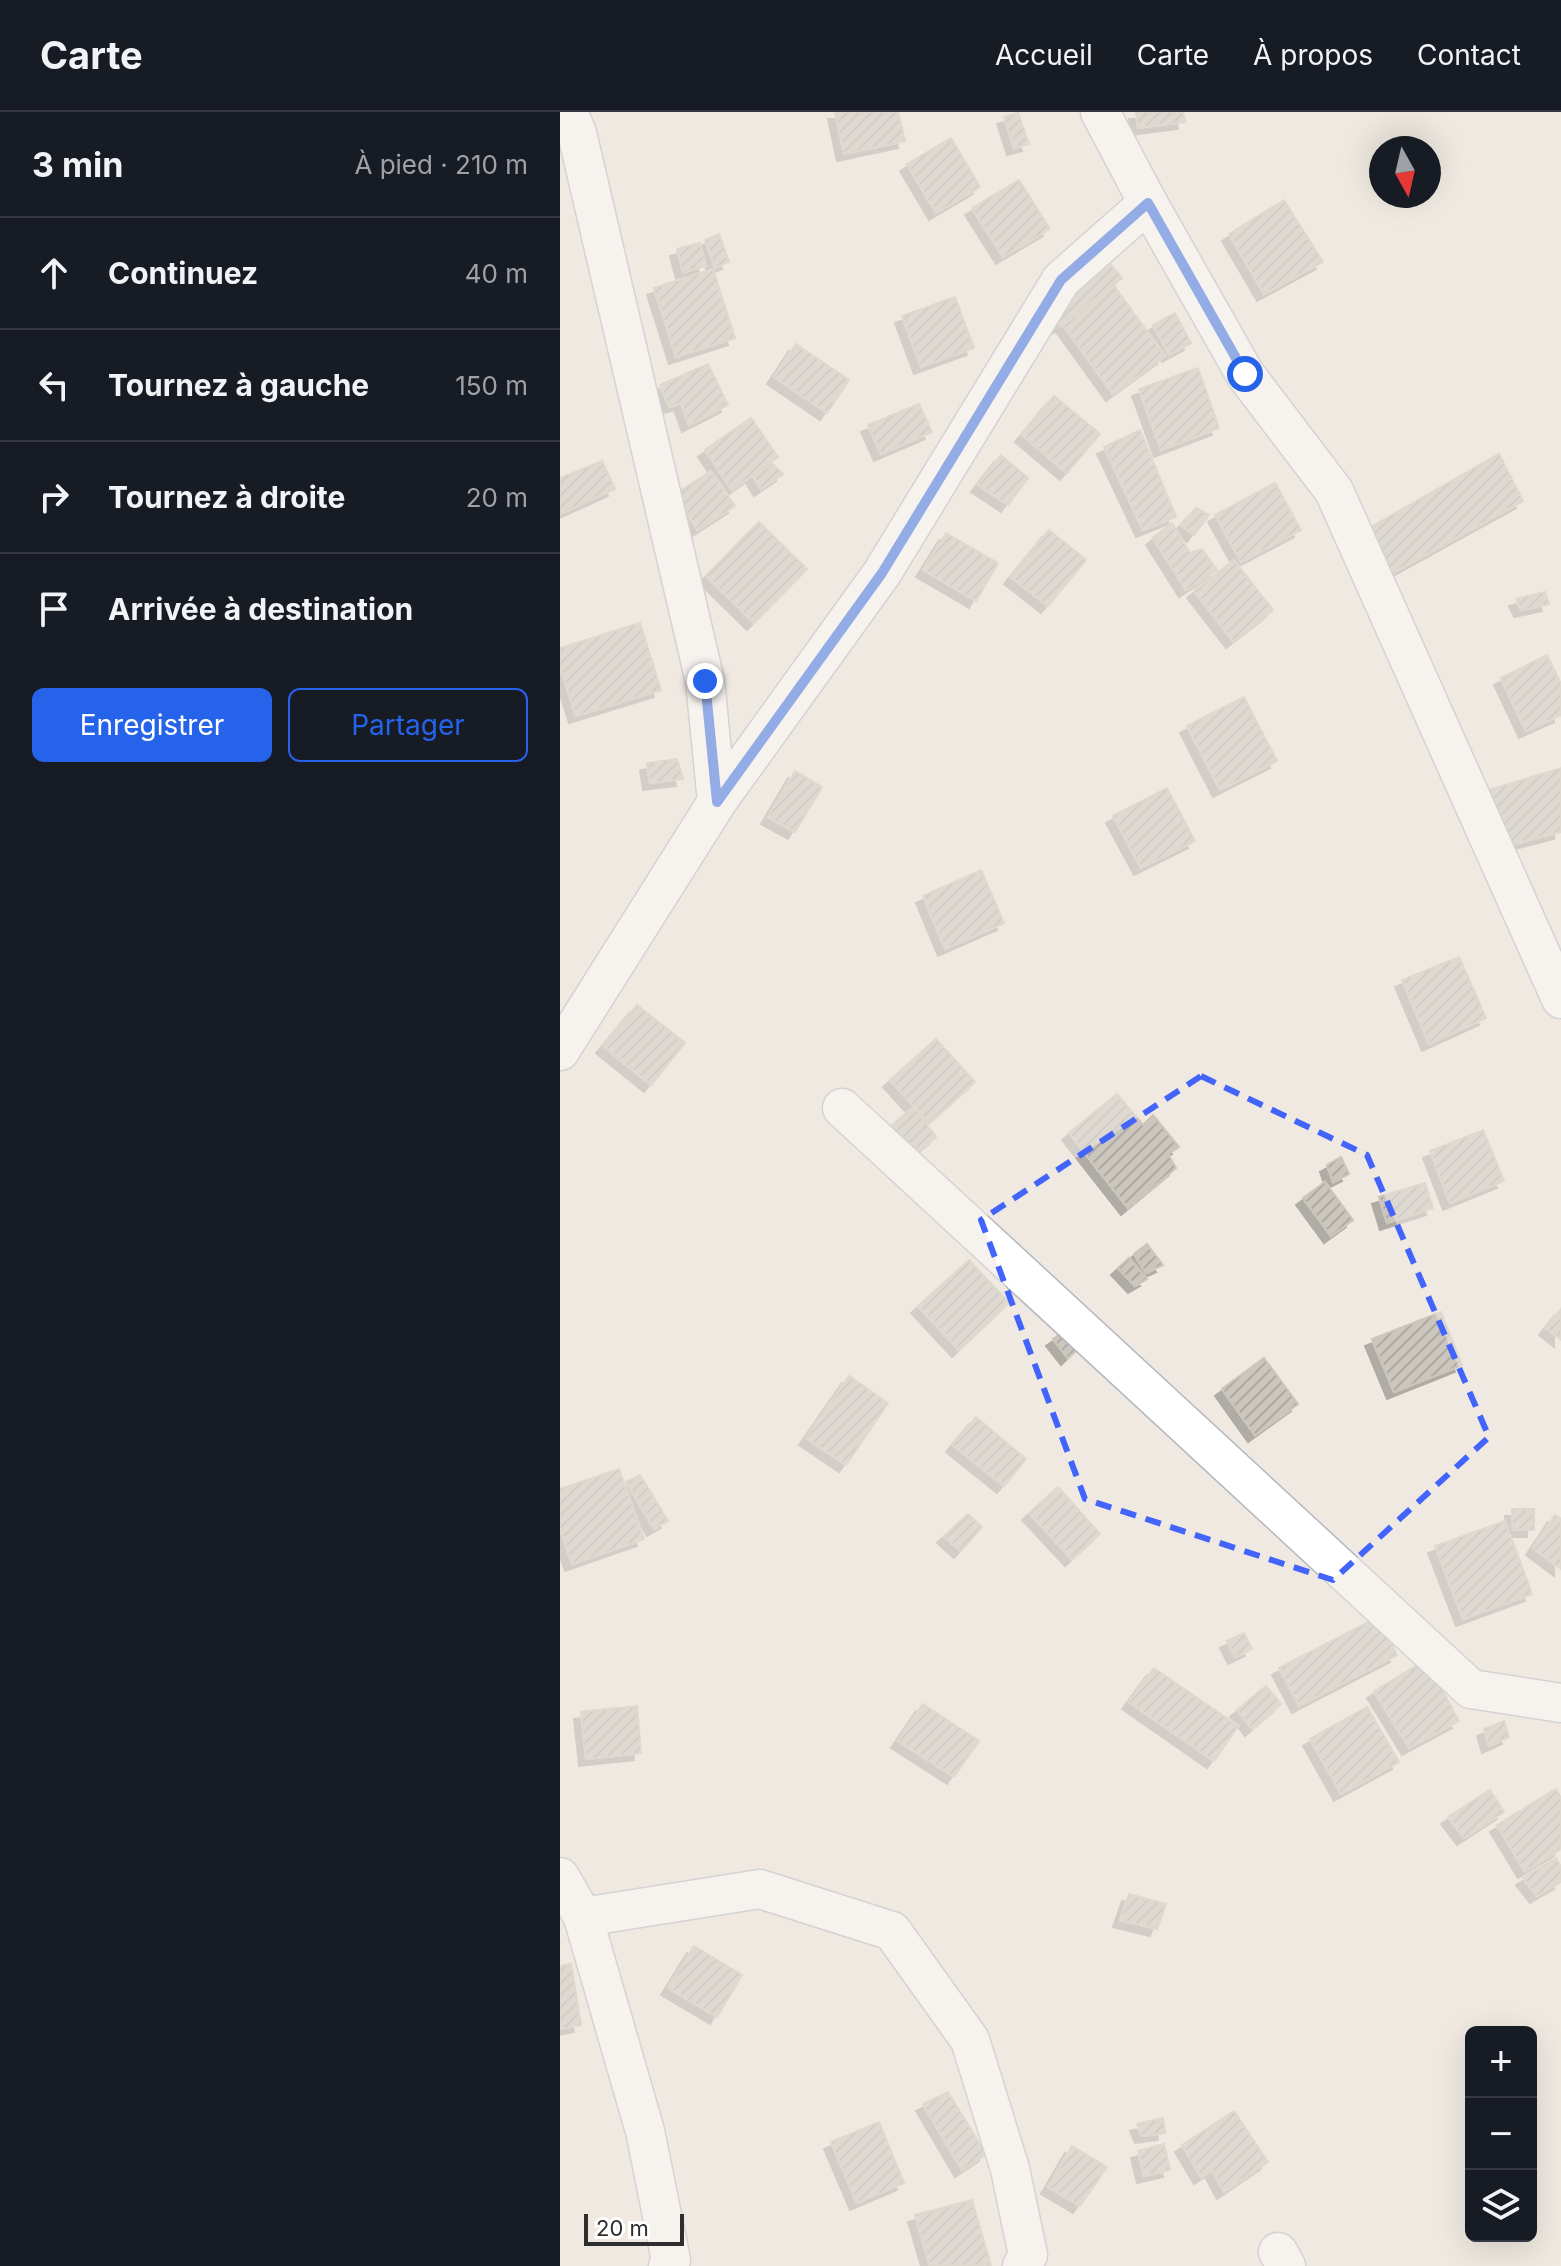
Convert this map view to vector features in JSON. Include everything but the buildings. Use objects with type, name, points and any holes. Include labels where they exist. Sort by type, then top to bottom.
[{"type":"street","points":[[568,112],[577,133],[705,681],[717,802]]},
{"type":"street","points":[[1100,112],[1245,374],[1334,491],[1561,999]]},
{"type":"street","points":[[560,1051],[717,802],[882,573],[1061,280],[1148,203]]},
{"type":"street","points":[[842,1108],[1471,1689],[1561,1703]]},
{"type":"street","points":[[560,1877],[583,1917],[645,2131],[671,2264]]},
{"type":"street","points":[[583,1917],[760,1889],[892,1931],[970,2040],[1010,2169],[1028,2262]]},
{"type":"highlighted area","points":[[1201,1076],[1367,1155],[1489,1437],[1333,1580],[1085,1499],[981,1220]]},
{"type":"route","points":[[705,681],[717,802],[882,573],[1061,280],[1148,203],[1245,374]]}]
